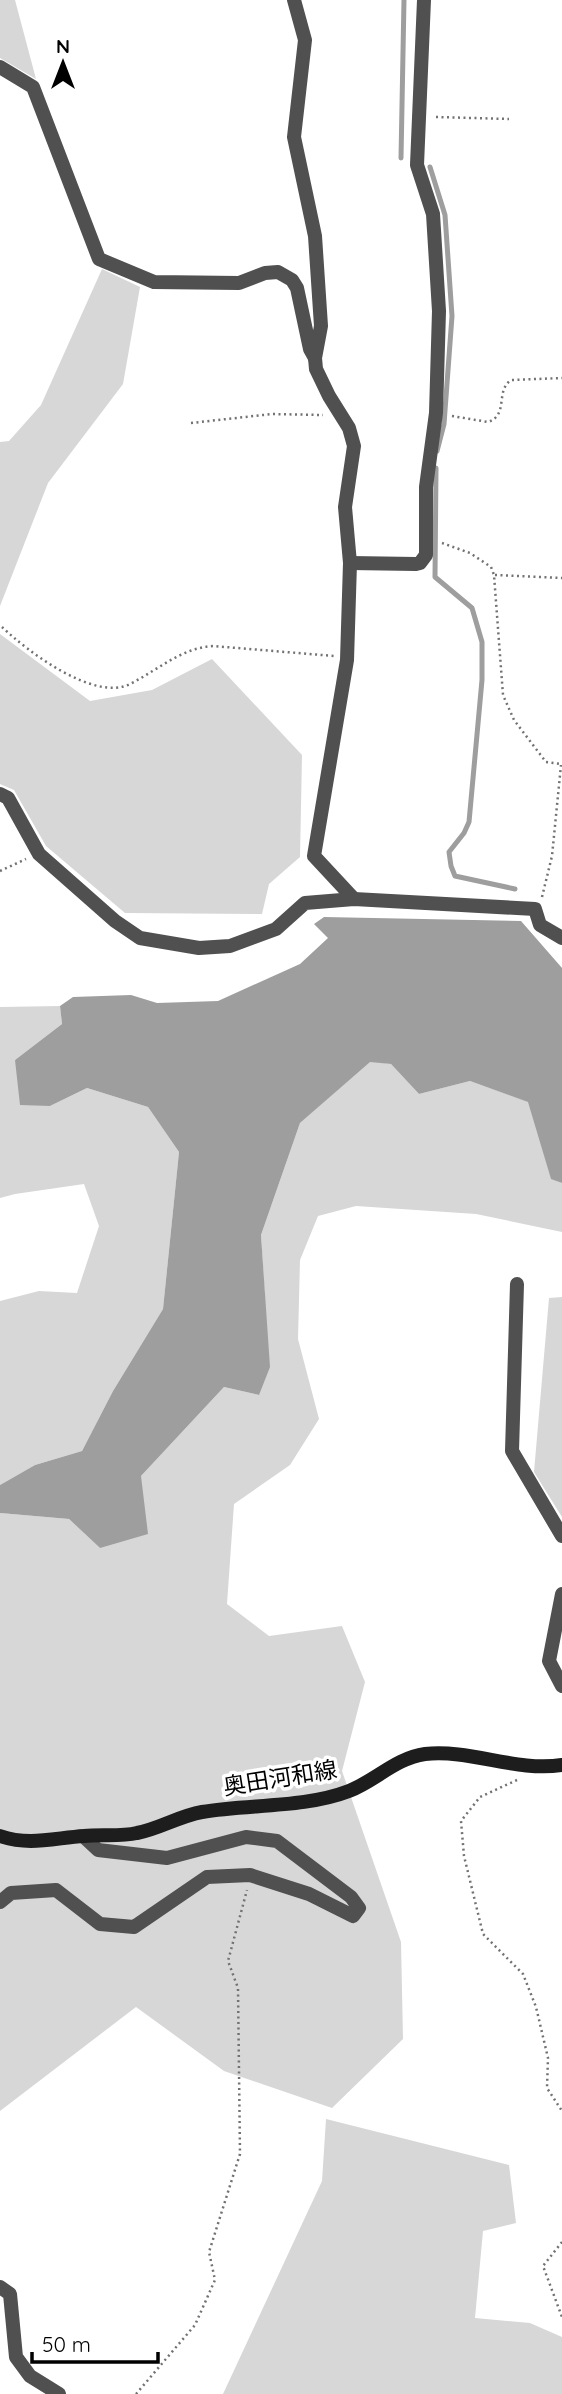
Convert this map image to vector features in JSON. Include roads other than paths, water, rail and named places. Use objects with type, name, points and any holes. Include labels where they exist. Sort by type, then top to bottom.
[{"type":"main road","name":"奥田河和線","points":[[0,1836],[17,1842],[44,1842],[83,1836],[137,1833],[183,1815],[300,1802],[349,1791],[402,1761],[425,1754],[543,1768],[562,1765]]},
{"type":"street","points":[[294,0],[305,40],[295,137],[315,236],[321,326],[315,358],[316,369],[349,428],[354,446],[345,507],[350,564],[347,657],[314,856],[354,900]]},
{"type":"street","points":[[350,564],[420,563],[426,555],[426,487],[436,413],[439,311],[433,214],[417,165],[424,0]]},
{"type":"street","points":[[0,68],[33,87],[99,259],[154,282],[239,284],[265,273],[285,274],[297,288],[310,349],[315,358]]},
{"type":"street","points":[[0,794],[8,798],[39,854],[115,921],[140,938],[199,948],[230,946],[276,929],[305,903],[354,900],[535,909],[540,925],[562,938]]},
{"type":"street","points":[[517,1284],[512,1451],[562,1536]]},
{"type":"street","points":[[562,1594],[549,1661],[562,1686]]},
{"type":"street","points":[[0,1902],[10,1893],[56,1890],[100,1924],[134,1927],[207,1877],[250,1875],[309,1894],[353,1916],[359,1908],[351,1897],[277,1841],[246,1837],[167,1858],[98,1850],[83,1836]]},
{"type":"street","points":[[0,2287],[10,2294],[16,2357],[30,2376],[59,2394]]},
{"type":"waterway","points":[[401,158],[404,0]]},
{"type":"waterway","points":[[430,167],[445,215],[452,316],[444,424],[437,451]]},
{"type":"waterway","points":[[436,468],[435,577],[472,608],[482,642],[482,680],[469,822],[449,852],[451,866],[455,876],[515,889]]}]
